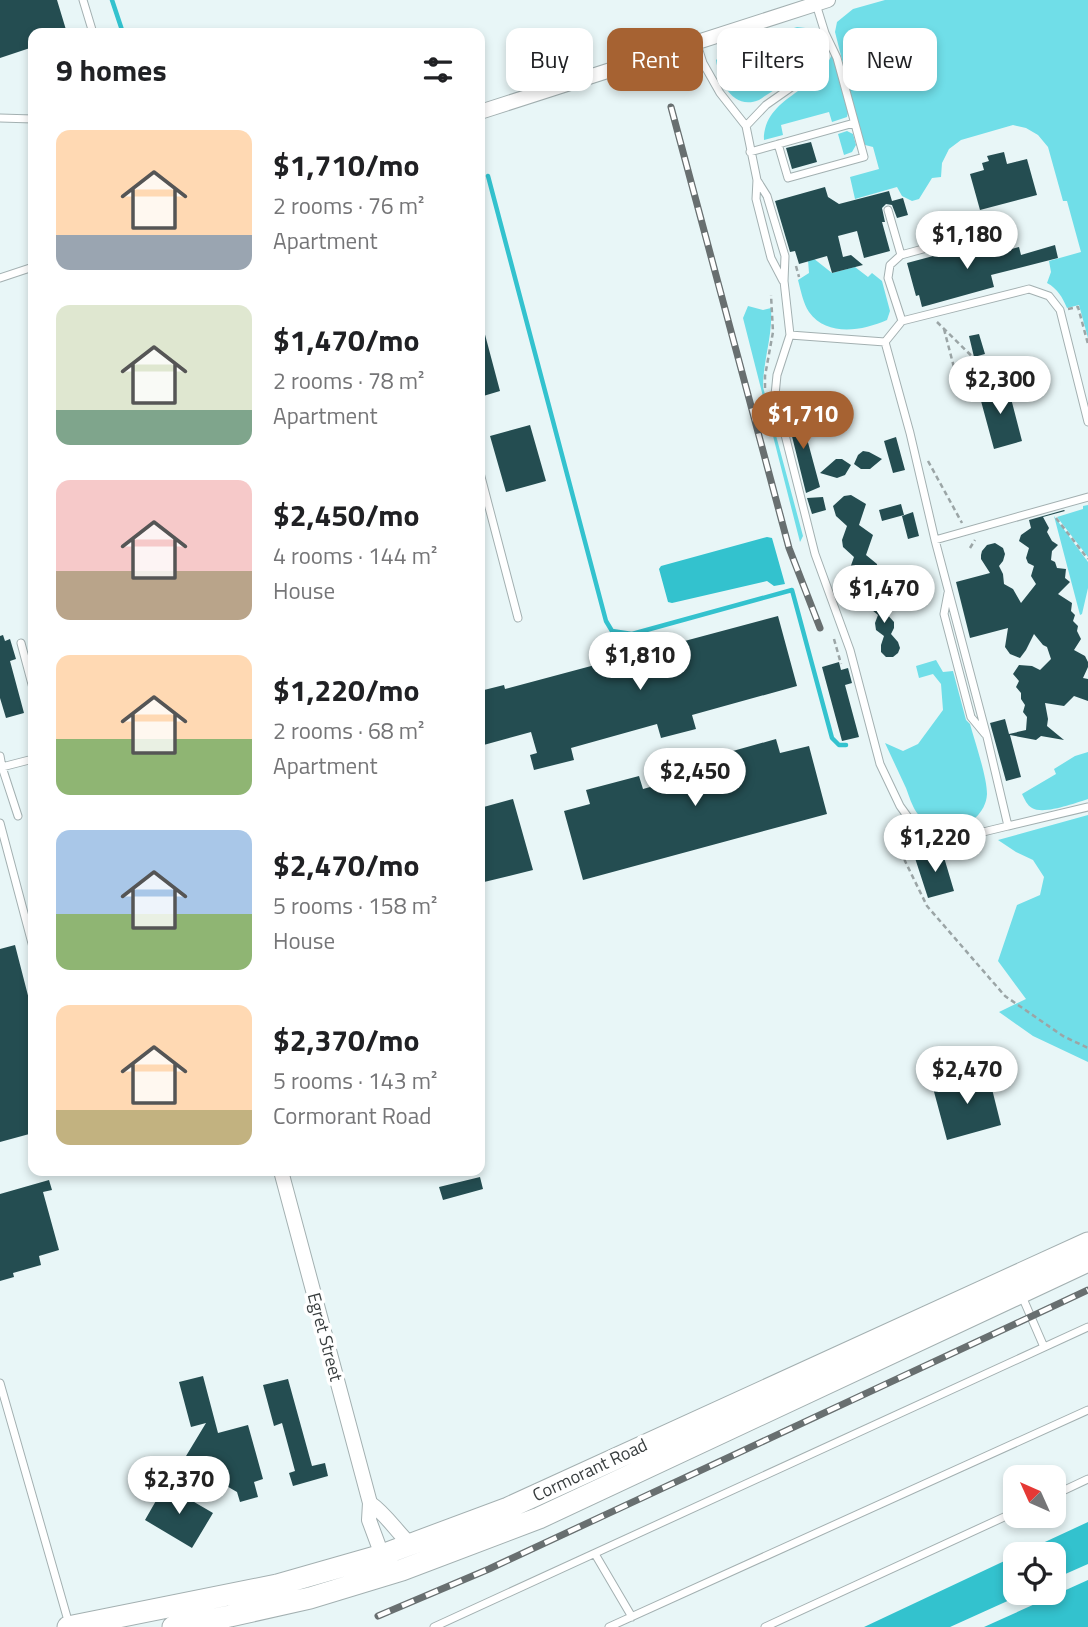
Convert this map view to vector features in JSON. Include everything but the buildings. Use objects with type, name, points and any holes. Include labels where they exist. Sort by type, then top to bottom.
[{"type":"main road","name":"Cormorant Road","points":[[69,1627],[277,1586],[382,1555],[508,1508],[1088,1243]]},
{"type":"main road","name":"Cormorant Road","points":[[173,1627],[310,1598],[402,1570],[539,1518],[1088,1261]]},
{"type":"main road","points":[[382,1555],[402,1570]]},
{"type":"street","points":[[703,39],[822,2]]},
{"type":"street","points":[[485,110],[607,70]]},
{"type":"street","name":"Egret Street","points":[[282,1176],[370,1503],[369,1520],[382,1555]]},
{"type":"street","name":"Egret Street","points":[[370,1503],[381,1511],[410,1544]]},
{"type":"lane","points":[[83,0],[91,28]]},
{"type":"lane","points":[[822,2],[825,28]]},
{"type":"lane","points":[[778,144],[788,178],[864,157],[838,58],[829,41]]},
{"type":"lane","points":[[703,64],[720,93],[746,126],[757,180],[756,199],[771,258],[784,281]]},
{"type":"lane","points":[[746,126],[766,105],[786,91]]},
{"type":"lane","points":[[0,118],[28,120]]},
{"type":"lane","points":[[750,152],[854,123]]},
{"type":"lane","points":[[757,180],[767,196],[785,256],[784,281],[790,335],[777,375],[775,395],[815,554],[850,650],[880,764],[900,806],[913,824],[929,838],[946,841],[1088,807]]},
{"type":"lane","points":[[888,210],[901,255]]},
{"type":"lane","points":[[902,321],[888,278],[890,265],[901,255],[978,234]]},
{"type":"lane","points":[[0,278],[28,269]]},
{"type":"lane","points":[[885,342],[902,321],[1029,289],[1049,296],[1060,310],[1088,422]]},
{"type":"lane","points":[[790,335],[885,342]]},
{"type":"lane","points":[[885,342],[1008,826]]},
{"type":"lane","points":[[485,495],[517,618]]},
{"type":"lane","points":[[935,540],[1088,497]]},
{"type":"lane","points":[[21,643],[28,669]]},
{"type":"lane","points":[[0,756],[18,816]]},
{"type":"lane","points":[[2,767],[28,760]]},
{"type":"lane","points":[[0,823],[28,928]]},
{"type":"lane","points":[[1020,1292],[1044,1347]]},
{"type":"lane","points":[[434,1627],[1088,1327]]},
{"type":"lane","points":[[0,1383],[69,1627]]},
{"type":"lane","points":[[609,1627],[1088,1410]]},
{"type":"lane","points":[[1066,1489],[1088,1479]]},
{"type":"lane","points":[[765,1627],[1003,1518]]},
{"type":"lane","points":[[595,1554],[632,1617]]},
{"type":"path","points":[[937,322],[988,371]]},
{"type":"path","points":[[944,330],[957,379]]},
{"type":"path","points":[[923,452],[963,523]]},
{"type":"path","points":[[1055,517],[1088,559]]},
{"type":"path","points":[[900,806],[896,832],[905,861],[927,906],[1005,996],[1063,1036],[1088,1048]]},
{"type":"shaded area","points":[[885,0],[1088,0],[1088,338],[1079,305],[1067,308],[1059,294],[1047,283],[1051,272],[1049,261],[1081,252],[1048,147],[1038,135],[1013,125],[961,140],[949,149],[942,163],[941,177],[932,178],[919,199],[912,201],[902,196],[897,187],[855,199],[850,177],[879,169],[873,147],[865,145],[862,139],[850,91],[937,91],[937,28],[843,28],[843,64],[835,32],[837,22],[853,9]]},
{"type":"shaded area","points":[[832,54],[847,117],[832,122],[829,112],[781,125],[783,135],[764,140],[766,125],[773,113],[798,91],[829,91],[829,60]]},
{"type":"shaded area","points":[[773,91],[759,100],[750,102],[735,98],[729,92]]},
{"type":"shaded area","points":[[847,131],[853,134],[856,145],[852,152],[844,155],[838,134]]},
{"type":"shaded area","points":[[813,258],[832,273],[855,267],[868,277],[872,273],[882,281],[890,311],[887,320],[867,327],[845,330],[816,320],[805,305],[798,280],[809,273],[808,260]]},
{"type":"shaded area","points":[[748,306],[763,310],[771,308],[763,387],[803,536],[800,542],[743,318]]},
{"type":"shaded area","points":[[1088,505],[1088,557],[1057,517]]},
{"type":"shaded area","points":[[1054,516],[1088,562],[1088,588],[1080,615]]},
{"type":"shaded area","points":[[767,537],[772,538],[785,584],[774,586],[767,581],[668,602],[659,569],[661,566]]},
{"type":"shaded area","points":[[936,660],[943,672],[953,671],[985,778],[986,801],[980,813],[970,822],[958,827],[941,828],[932,825],[917,813],[885,743],[903,751],[918,744],[943,710],[941,684],[933,674],[919,678],[916,666]]},
{"type":"shaded area","points":[[1088,752],[1088,799],[1044,810],[1037,810],[1029,805],[1022,794],[1056,774],[1054,769],[1075,756]]},
{"type":"shaded area","points":[[1088,815],[1088,1062],[1033,1036],[999,1012],[1026,999],[998,961],[1017,905],[1040,895],[1044,877],[1033,860],[998,840]]},
{"type":"shaded area","points":[[1088,1522],[1088,1627],[864,1627],[1003,1562],[1003,1605],[1066,1605],[1066,1542],[1045,1542]]},
{"type":"pier","points":[[1088,1564],[1088,1580],[1066,1590],[1066,1574]]},
{"type":"pier","points":[[1003,1603],[1033,1605],[984,1627],[950,1627]]},
{"type":"waterway","points":[[112,0],[121,28]]},
{"type":"waterway","points":[[488,176],[606,621],[612,631],[632,634],[792,590],[832,738],[839,745],[846,745]]},
{"type":"railway","points":[[671,107],[789,548],[820,628]]},
{"type":"railway","points":[[378,1616],[489,1569],[1088,1290]]}]
